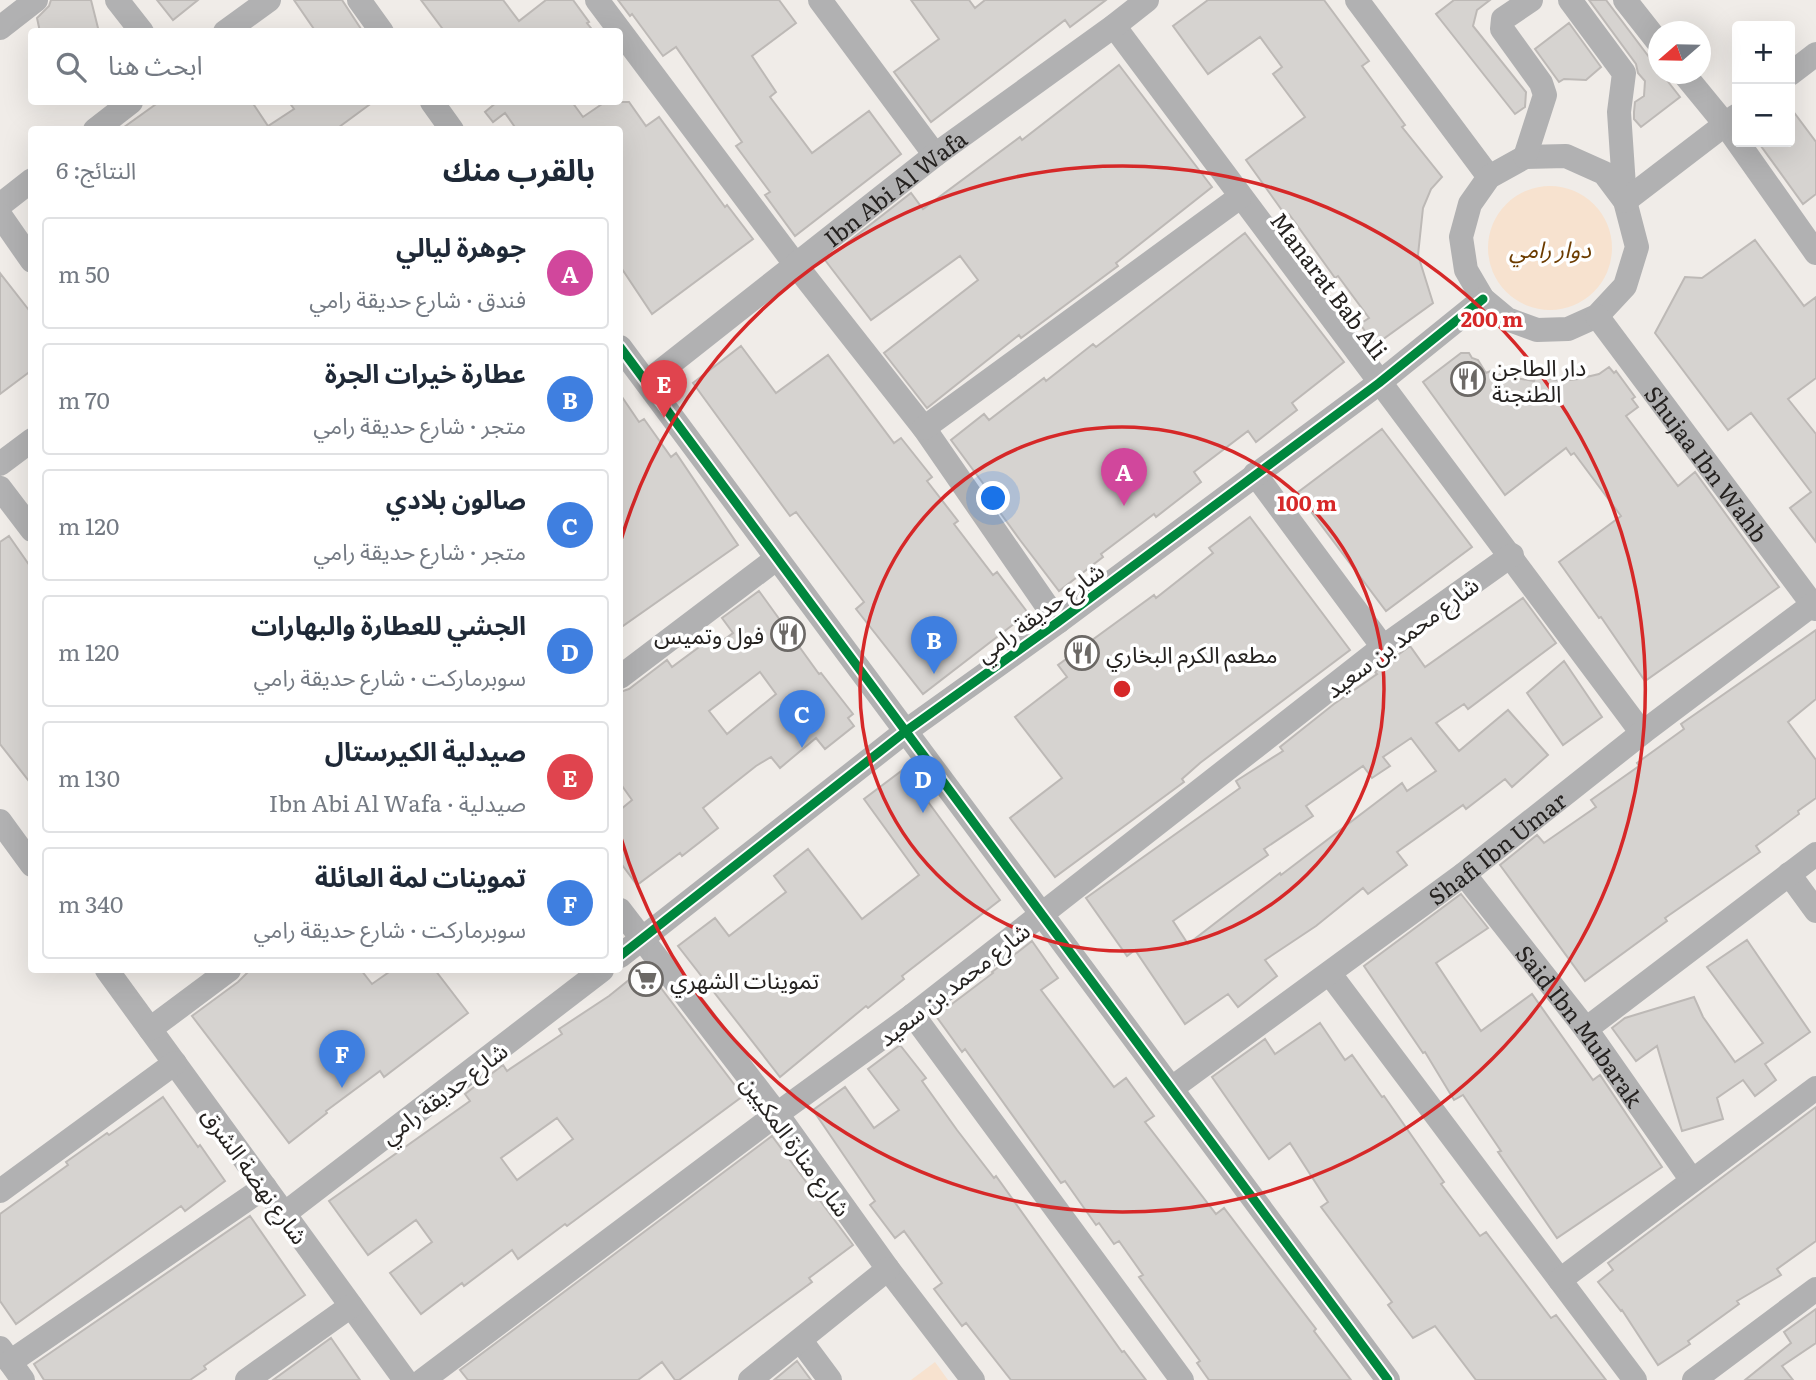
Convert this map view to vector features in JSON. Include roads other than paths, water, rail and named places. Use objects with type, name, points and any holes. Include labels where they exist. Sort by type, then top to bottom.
[{"type":"street","points":[[0,28],[36,0]]},
{"type":"street","points":[[117,0],[139,28]]},
{"type":"street","points":[[230,28],[269,0]]},
{"type":"street","points":[[359,0],[379,28]]},
{"type":"street","points":[[597,0],[618,28]]},
{"type":"street","name":"Ibn Abi Al Wafa","points":[[647,382],[935,155],[1147,0]]},
{"type":"street","points":[[1357,0],[1489,177]]},
{"type":"street","points":[[1525,157],[1545,95],[1541,83],[1502,29],[1503,19],[1531,0]]},
{"type":"street","points":[[1570,0],[1624,74],[1619,111],[1625,201],[1637,247],[1625,286],[1597,316],[1568,329],[1537,330],[1507,319],[1483,299],[1466,270],[1461,237],[1470,204],[1489,177],[1525,157],[1566,156],[1604,173],[1625,201]]},
{"type":"street","points":[[1625,0],[1648,29]]},
{"type":"street","points":[[827,3],[935,155]]},
{"type":"street","name":"Manarat Bab Ali","points":[[1114,26],[1379,383],[1512,555],[1642,733]]},
{"type":"street","points":[[623,35],[795,264],[924,428],[1058,622]]},
{"type":"street","points":[[1795,70],[1816,54]]},
{"type":"street","points":[[1694,84],[1731,120],[1816,253]]},
{"type":"street","points":[[100,126],[127,105]]},
{"type":"street","points":[[1625,201],[1731,120]]},
{"type":"street","points":[[0,205],[28,183]]},
{"type":"street","points":[[924,428],[1240,197]]},
{"type":"street","points":[[0,215],[28,255]]},
{"type":"street","name":"شارع حديقة رامي","points":[[623,954],[906,731],[1058,622],[1379,383],[1483,299]]},
{"type":"street","name":"Shujaa Ibn Wahb","points":[[1597,316],[1815,605]]},
{"type":"street","points":[[623,351],[1386,1380]]},
{"type":"street","points":[[0,464],[28,443]]},
{"type":"street","points":[[1255,474],[1383,647]]},
{"type":"street","points":[[0,488],[28,525]]},
{"type":"street","name":"شارع محمد بن سعيد","points":[[423,1380],[913,1015],[1383,647],[1512,555]]},
{"type":"street","points":[[623,675],[776,559]]},
{"type":"street","name":"Shafi Ibn Umar","points":[[1172,1088],[1464,874],[1642,733],[1815,605]]},
{"type":"street","points":[[3,832],[28,860]]},
{"type":"street","points":[[1586,1029],[1816,854]]},
{"type":"street","name":"Said Ibn Mubarak","points":[[1464,874],[1586,1029],[1691,1180]]},
{"type":"street","points":[[1789,874],[1816,911]]},
{"type":"street","name":"شارع منارة المكيين","points":[[623,914],[777,1114],[888,1269],[973,1380]]},
{"type":"street","name":"شارع نهضة الشرق","points":[[109,973],[405,1380]]},
{"type":"street","points":[[150,1029],[225,973]]},
{"type":"street","name":"شارع حديقة رامي","points":[[284,1213],[598,973]]},
{"type":"street","points":[[1330,974],[1635,1380]]},
{"type":"street","points":[[913,1015],[1182,1380]]},
{"type":"street","points":[[0,1191],[175,1063]]},
{"type":"street","points":[[1560,1280],[1816,1088]]},
{"type":"street","points":[[11,1363],[265,1187]]},
{"type":"street","points":[[750,1380],[888,1269]]},
{"type":"street","points":[[1694,1380],[1816,1289]]},
{"type":"street","points":[[247,1380],[351,1306]]},
{"type":"street","points":[[801,1341],[830,1380]]},
{"type":"place","name":"دار الطاجن الطنجنة","points":[[1468,379]]},
{"type":"place","name":"صيدلية الكيرستال","points":[[664,418]]},
{"type":"place","name":"جوهرة ليالي","points":[[1124,506]]},
{"type":"place","name":"فول وتميس","points":[[788,634]]},
{"type":"place","name":"مطعم الكرم البخاري","points":[[1082,653]]},
{"type":"place","name":"عطارة خيرات الجرة","points":[[934,674]]},
{"type":"place","name":"صالون بلادي","points":[[802,748]]},
{"type":"place","name":"الجشي للعطارة والبهارات","points":[[923,813]]},
{"type":"place","name":"تموينات الشهري","points":[[646,979]]},
{"type":"place","name":"تموينات لمة العائلة","points":[[342,1088]]},
{"type":"park label","name":"دوار رامي","points":[[1550,248]]}]
